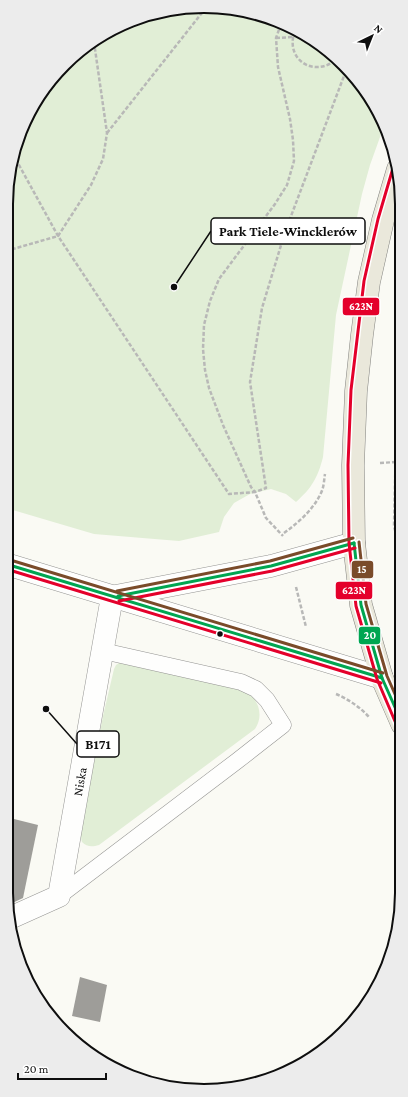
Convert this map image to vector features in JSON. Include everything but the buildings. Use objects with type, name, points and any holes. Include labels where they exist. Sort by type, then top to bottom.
[{"type":"main road","points":[[394,184],[383,220],[369,282],[356,391],[353,465],[354,543],[361,605],[382,678],[395,710]]},
{"type":"street","points":[[112,597],[270,566],[354,543]]},
{"type":"street","points":[[13,566],[382,678]]},
{"type":"street","name":"Niska","points":[[59,896],[112,597]]},
{"type":"street","points":[[15,916],[59,896]]},
{"type":"lane","points":[[59,896],[283,725],[266,700],[256,689],[241,682],[103,651]]},
{"type":"path","points":[[107,133],[202,13]]},
{"type":"path","points":[[279,29],[276,38],[278,67],[290,119],[294,161],[287,185],[275,204],[219,279],[210,301],[204,325],[203,349],[205,370],[215,406],[250,487],[255,492],[266,518],[282,534],[309,637],[306,655]]},
{"type":"path","points":[[276,38],[293,37],[292,45],[295,53],[299,60],[306,65],[322,67],[333,63]]},
{"type":"path","points":[[13,249],[58,236],[91,185],[103,159],[107,133],[95,47]]},
{"type":"path","points":[[18,163],[58,236],[229,494],[255,492],[266,488],[250,382],[262,308],[285,232],[345,75]]},
{"type":"path","points":[[395,484],[395,530]]},
{"type":"path","points":[[332,692],[342,696],[358,707],[369,717],[377,730],[395,724]]},
{"type":"green space","points":[[192,13],[216,13],[265,23],[300,39],[330,60],[348,78],[363,98],[381,134],[362,194],[336,315],[323,457],[319,470],[310,487],[296,502],[286,494],[271,489],[250,494],[234,503],[224,517],[219,532],[179,541],[94,534],[13,510],[13,192],[23,143],[39,108],[60,78],[88,52],[120,33],[143,23]]},
{"type":"green space","points":[[119,663],[240,689],[253,697],[258,706],[260,715],[255,729],[99,845],[90,846],[82,842],[80,834],[103,716],[114,669]]},
{"type":"transit line","name":"623N","points":[[392,172],[378,219],[364,281],[351,390],[348,465],[349,543],[356,606],[377,679],[395,721]]},
{"type":"transit line","name":"15","points":[[117,591],[270,561],[353,538]]},
{"type":"transit line","name":"15","points":[[359,542],[366,604],[387,676],[395,694]]},
{"type":"transit line","name":"20","points":[[354,543],[361,605],[382,678],[395,707]]},
{"type":"transit line","name":"20","points":[[118,596],[271,566],[354,543]]},
{"type":"transit line","name":"623N","points":[[119,601],[272,571],[355,548]]},
{"type":"transit line","name":"15","points":[[13,561],[383,673]]},
{"type":"transit line","name":"20","points":[[13,566],[382,678]]},
{"type":"transit line","name":"623N","points":[[13,571],[381,683]]},
{"type":"place","name":"Park Tiele-Wincklerów","points":[[174,287]]},
{"type":"place","name":"B171","points":[[46,709]]}]
